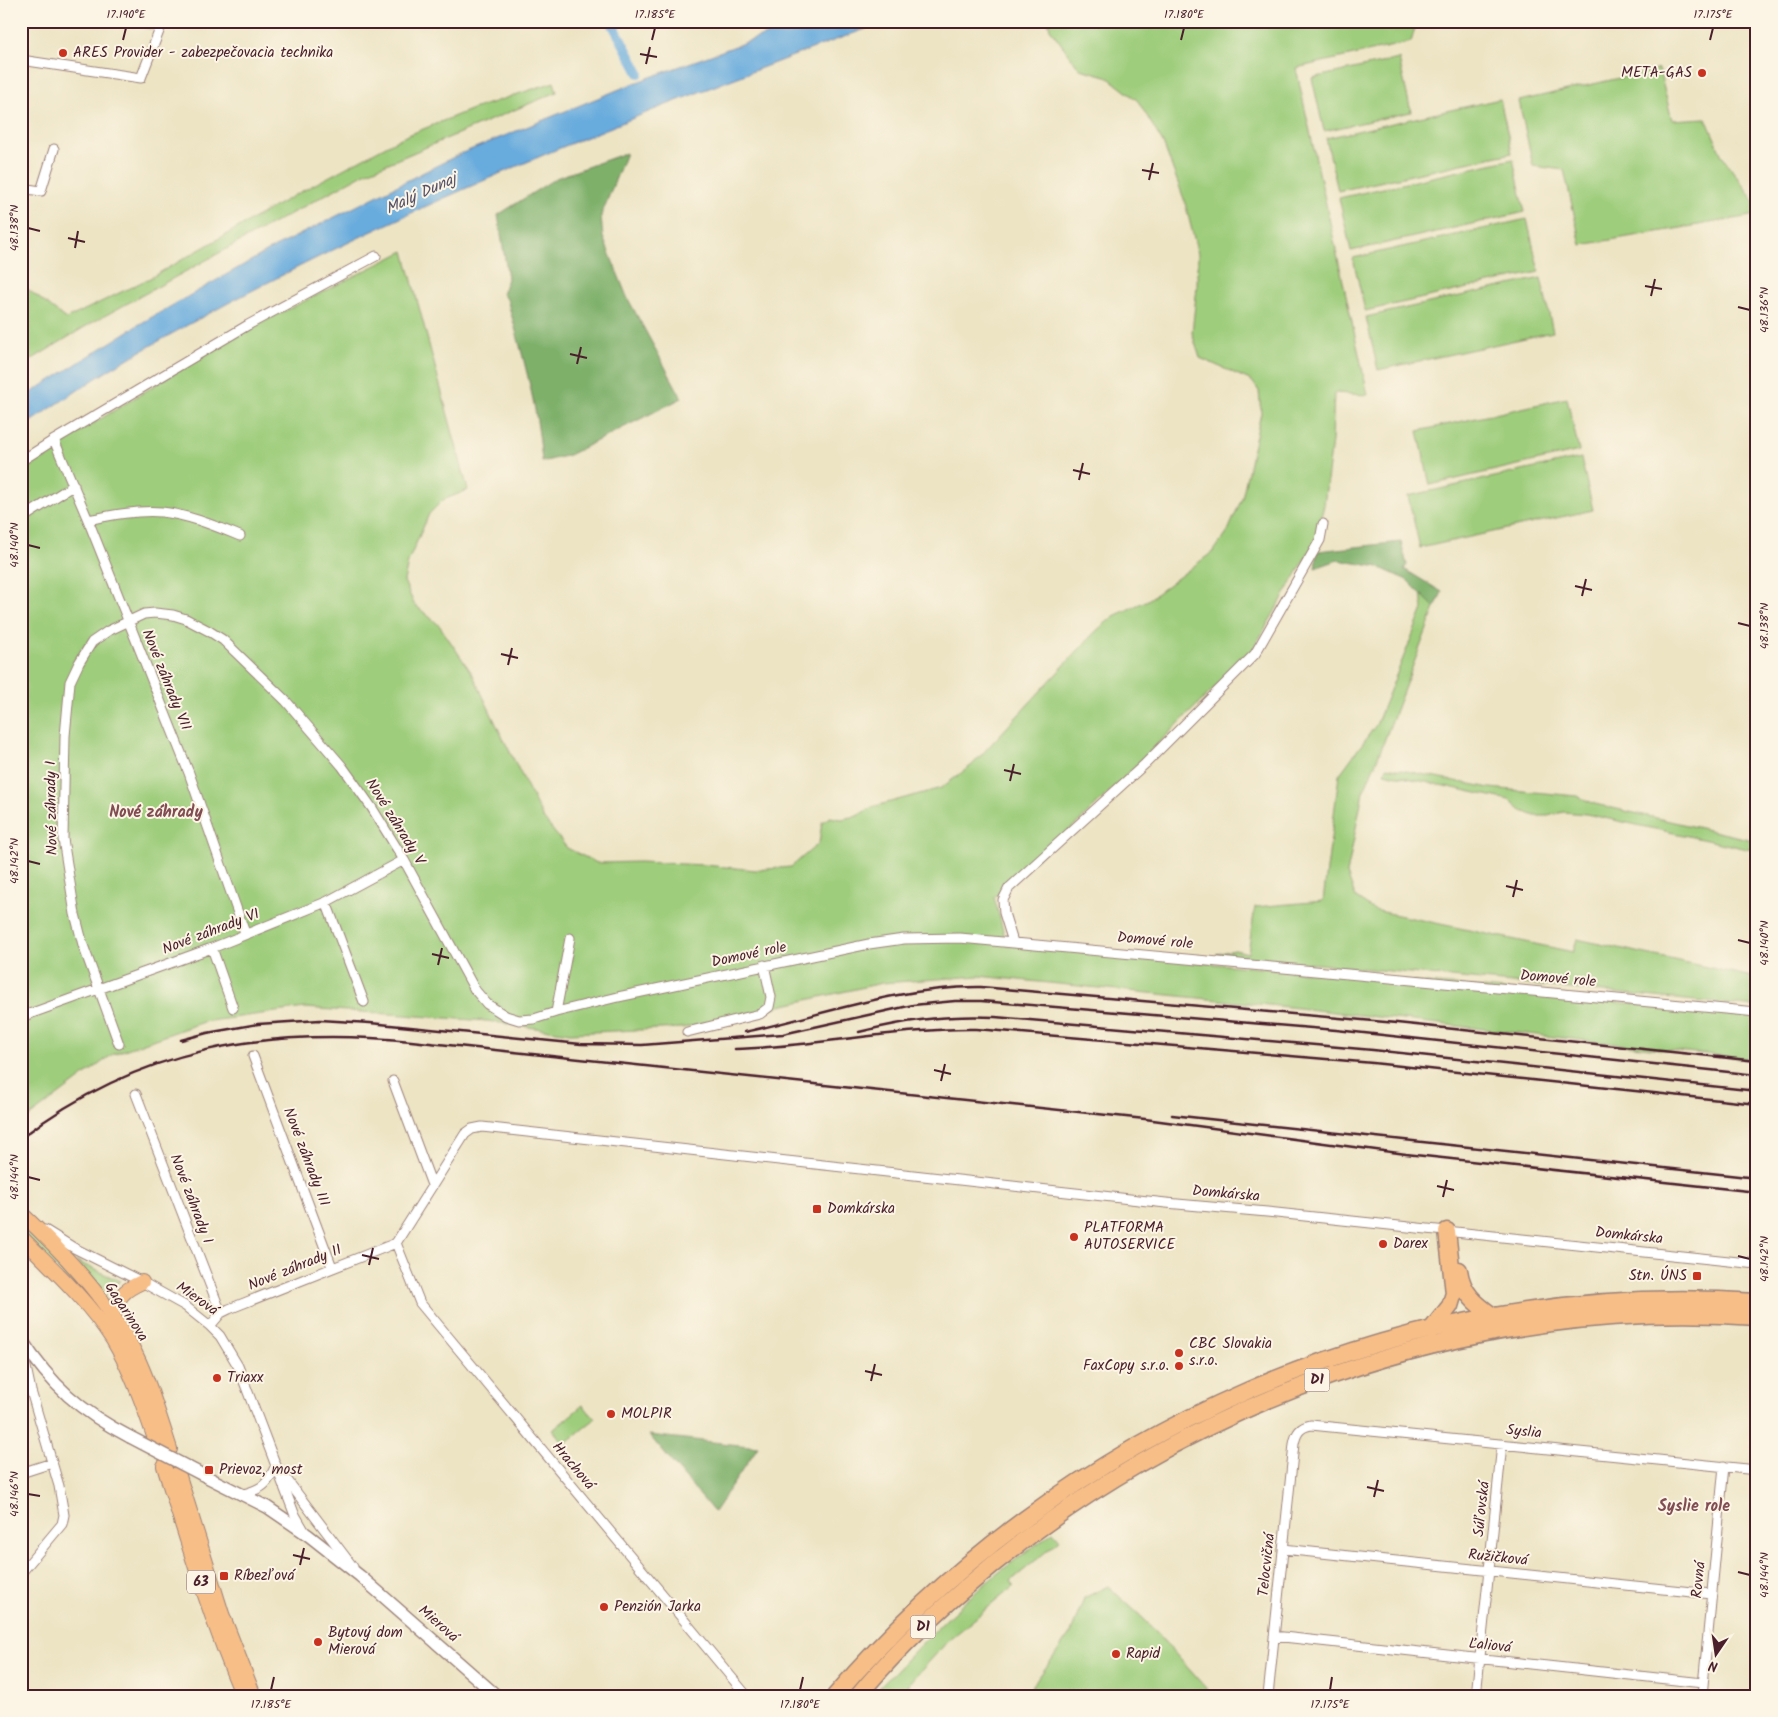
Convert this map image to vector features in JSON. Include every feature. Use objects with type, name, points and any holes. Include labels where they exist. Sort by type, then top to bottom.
[{"type":"highway","points":[[1451,1232],[1460,1279],[1465,1290],[1476,1304],[1493,1316]]},
{"type":"highway","points":[[1431,1330],[1450,1306],[1454,1294],[1451,1232]]},
{"type":"highway","name":"D1","points":[[835,1696],[891,1634],[930,1596],[981,1552],[1031,1514],[1081,1479],[1131,1448],[1258,1386],[1347,1352],[1493,1316],[1577,1305],[1646,1300],[1757,1302]]},
{"type":"highway","name":"D1","points":[[858,1696],[943,1607],[993,1563],[1040,1527],[1086,1495],[1182,1439],[1265,1401],[1307,1384],[1388,1357],[1435,1345],[1546,1324],[1644,1316],[1684,1315],[1757,1318]]},
{"type":"main road","name":"Gagarinova","points":[[26,1217],[87,1282],[129,1342],[144,1372],[170,1449]]},
{"type":"main road","name":"Gagarinova","points":[[21,1237],[71,1287],[112,1340],[138,1392],[156,1442]]},
{"type":"main road","points":[[112,1316],[118,1297],[142,1282]]},
{"type":"main road","name":"63","points":[[164,1466],[196,1567],[243,1696]]},
{"type":"main road","name":"63","points":[[178,1473],[222,1614],[254,1696]]},
{"type":"street","points":[[21,60],[141,78],[163,21]]},
{"type":"street","points":[[21,188],[41,191],[54,149]]},
{"type":"street","points":[[21,461],[248,325],[376,256]]},
{"type":"street","name":"Nové záhrady VII","points":[[54,440],[74,485],[189,774],[245,933]]},
{"type":"street","points":[[21,520],[74,485]]},
{"type":"street","points":[[88,520],[141,512],[161,512],[209,524],[240,536]]},
{"type":"street","points":[[1014,942],[1004,913],[1003,900],[1009,888],[1145,764],[1255,654],[1320,540],[1323,524]]},
{"type":"street","name":"Nové záhrady V","points":[[127,621],[144,614],[173,615],[195,623],[223,640],[286,701],[342,766],[372,808],[404,860],[475,990],[487,1004],[498,1012],[519,1020],[534,1020],[556,1012]]},
{"type":"street","name":"Nové záhrady I","points":[[119,1044],[83,945],[75,914],[63,839],[64,762],[70,682],[74,672],[92,642],[127,621]]},
{"type":"street","name":"Nové záhrady VI","points":[[21,1017],[212,948],[245,933],[326,902],[404,860]]},
{"type":"street","points":[[326,902],[364,1002]]},
{"type":"street","points":[[556,1012],[570,938]]},
{"type":"street","name":"Domové role","points":[[556,1012],[764,965],[869,944],[904,939],[960,938],[1757,1012]]},
{"type":"street","points":[[212,948],[233,1008]]},
{"type":"street","points":[[687,1032],[760,1014],[769,1007],[771,997],[764,965]]},
{"type":"street","name":"Nové záhrady III","points":[[253,1056],[332,1268]]},
{"type":"street","points":[[393,1081],[432,1185]]},
{"type":"street","name":"Nové záhrady I","points":[[136,1094],[221,1313]]},
{"type":"street","name":"Domkárska","points":[[396,1244],[465,1134],[472,1129],[482,1127],[1166,1203],[1757,1264]]},
{"type":"street","name":"Mierová","points":[[26,1217],[74,1248],[185,1306],[220,1336],[238,1366],[294,1514],[307,1534]]},
{"type":"street","name":"Nové záhrady II","points":[[210,1326],[221,1313],[396,1244]]},
{"type":"street","name":"Hrachová","points":[[396,1244],[420,1303],[747,1696]]},
{"type":"street","name":"Mierová","points":[[21,1339],[39,1364],[66,1395],[96,1418],[267,1507],[307,1534],[360,1576],[497,1696]]},
{"type":"street","points":[[21,1343],[31,1391],[52,1463],[64,1514],[62,1524],[21,1573]]},
{"type":"street","name":"Syslia","points":[[1295,1438],[1301,1428],[1311,1425],[1757,1470]]},
{"type":"street","name":"Telocvičná","points":[[1268,1696],[1295,1438]]},
{"type":"street","name":"Súľovská","points":[[1476,1696],[1502,1444]]},
{"type":"street","points":[[21,1473],[52,1463]]},
{"type":"street","points":[[243,1494],[261,1488],[270,1478],[276,1465]]},
{"type":"street","name":"Mierová","points":[[276,1465],[360,1576]]},
{"type":"street","name":"Rovná","points":[[1702,1696],[1724,1466]]},
{"type":"street","name":"Ružičková","points":[[1283,1549],[1711,1594]]},
{"type":"street","name":"Ľaliová","points":[[1274,1636],[1703,1683]]},
{"type":"green space","points":[[108,21],[156,21],[153,29]]},
{"type":"green space","points":[[1048,21],[1417,21],[1411,42],[1296,68],[1368,395],[1334,393],[1332,441],[1324,505],[1315,542],[1252,651],[1083,818],[994,897],[1007,945],[1504,990],[1757,1017],[1757,1060],[1298,1008],[979,976],[882,983],[683,1028],[570,1033],[487,1021],[305,1008],[203,1022],[113,1054],[21,1123],[21,468],[233,337],[404,251],[468,490],[443,500],[429,514],[408,562],[404,581],[414,604],[439,625],[473,675],[543,818],[567,848],[597,863],[639,862],[705,865],[756,870],[791,867],[819,843],[822,822],[830,817],[841,819],[857,816],[872,807],[941,788],[972,765],[1095,632],[1114,616],[1148,600],[1214,551],[1228,531],[1242,498],[1261,413],[1259,391],[1252,381],[1200,358],[1192,333],[1198,254],[1184,199],[1163,143],[1138,101],[1106,76],[1080,69],[1050,29]]},
{"type":"green space","points":[[1399,59],[1411,112],[1324,131],[1312,78]]},
{"type":"green space","points":[[1659,69],[1672,120],[1706,118],[1722,156],[1757,205],[1757,215],[1581,245],[1564,170],[1533,166],[1519,101]]},
{"type":"green space","points":[[554,82],[557,92],[365,173],[88,325],[21,366],[21,284],[66,319],[152,277],[293,196],[401,138],[470,110]]},
{"type":"green space","points":[[1500,99],[1512,153],[1338,191],[1326,138]]},
{"type":"green space","points":[[626,153],[601,216],[603,237],[627,297],[682,398],[569,455],[542,462],[529,380],[507,299],[502,294],[508,278],[498,215],[556,178]]},
{"type":"green space","points":[[1513,159],[1525,212],[1351,251],[1339,198]]},
{"type":"green space","points":[[1527,219],[1539,272],[1365,311],[1353,258]]},
{"type":"green space","points":[[1541,278],[1553,332],[1378,370],[1366,317]]},
{"type":"green space","points":[[1567,398],[1579,451],[1430,485],[1418,431]]},
{"type":"green space","points":[[1581,458],[1593,510],[1420,548],[1408,496]]},
{"type":"green space","points":[[1401,542],[1407,565],[1404,569],[1442,592],[1435,608],[1407,580],[1378,567],[1338,560],[1315,568],[1318,551]]},
{"type":"green space","points":[[1421,593],[1435,608],[1363,792],[1347,874],[1356,898],[1374,910],[1573,952],[1577,939],[1757,978],[1757,1007],[1216,954],[1235,950],[1248,953],[1255,907],[1323,901],[1339,775],[1376,725],[1423,609]]},
{"type":"green space","points":[[1387,767],[1490,788],[1577,796],[1595,804],[1757,841],[1757,851],[1586,814],[1563,812],[1548,816],[1535,816],[1520,810],[1509,800],[1384,773]]},
{"type":"green space","points":[[21,1221],[78,1279],[108,1318],[106,1321],[21,1231]]},
{"type":"green space","points":[[76,1261],[120,1281],[113,1287],[110,1299]]},
{"type":"green space","points":[[583,1405],[595,1419],[564,1444],[553,1430]]},
{"type":"green space","points":[[649,1435],[758,1447],[714,1512]]},
{"type":"green space","points":[[1053,1532],[1060,1540],[1011,1581],[1014,1586],[948,1641],[898,1696],[872,1696],[965,1602],[998,1573]]},
{"type":"green space","name":"Rapid","points":[[1108,1586],[1145,1620],[1213,1696],[1025,1696],[1071,1633],[1084,1598]]},
{"type":"water","name":"Malý Dunaj","points":[[804,21],[887,21],[696,93],[508,170],[415,211],[232,301],[143,350],[96,378],[21,428],[21,399],[138,325],[275,247],[460,154],[637,82]]},
{"type":"waterway","points":[[611,21],[639,73]]},
{"type":"railway","points":[[745,1032],[891,996],[921,991],[981,987],[1397,1023],[1757,1061]]},
{"type":"railway","points":[[181,1040],[207,1033],[258,1024],[320,1020],[370,1023],[581,1044],[642,1045],[783,1034],[913,1005],[955,1001],[981,1001],[1336,1030],[1757,1075]]},
{"type":"railway","points":[[859,1032],[926,1019],[995,1017],[1373,1050],[1757,1091]]},
{"type":"railway","points":[[735,1049],[765,1048],[915,1031],[976,1029],[1373,1063],[1757,1104]]},
{"type":"railway","points":[[21,1138],[66,1107],[112,1082],[158,1064],[206,1050],[255,1042],[305,1037],[357,1037],[411,1041],[1145,1119],[1406,1154],[1757,1192]]},
{"type":"railway","points":[[1172,1115],[1757,1178]]},
{"type":"place","name":"ARES Provider - zabezpečovacia technika","points":[[63,53]]},
{"type":"place","name":"META-GAS","points":[[1702,73]]},
{"type":"place","name":"Domkárska","points":[[817,1209]]},
{"type":"place","name":"PLATFORMA AUTOSERVICE","points":[[1074,1237]]},
{"type":"place","name":"Darex","points":[[1383,1244]]},
{"type":"place","name":"Stn. ÚNS","points":[[1697,1276]]},
{"type":"place","name":"CBC Slovakia s.r.o.","points":[[1179,1353]]},
{"type":"place","name":"FaxCopy s.r.o.","points":[[1179,1366]]},
{"type":"place","name":"Triaxx","points":[[217,1378]]},
{"type":"place","name":"MOLPIR","points":[[611,1414]]},
{"type":"place","name":"Prievoz, most","points":[[209,1470]]},
{"type":"place","name":"Ríbezľová","points":[[224,1576]]},
{"type":"place","name":"Penzión Jarka","points":[[604,1607]]},
{"type":"place","name":"Bytový dom Mierová","points":[[318,1642]]},
{"type":"place","name":"Rapid","points":[[1116,1654]]},
{"type":"district","name":"Nové záhrady","points":[[156,812]]},
{"type":"district","name":"Syslie role","points":[[1694,1506]]}]
